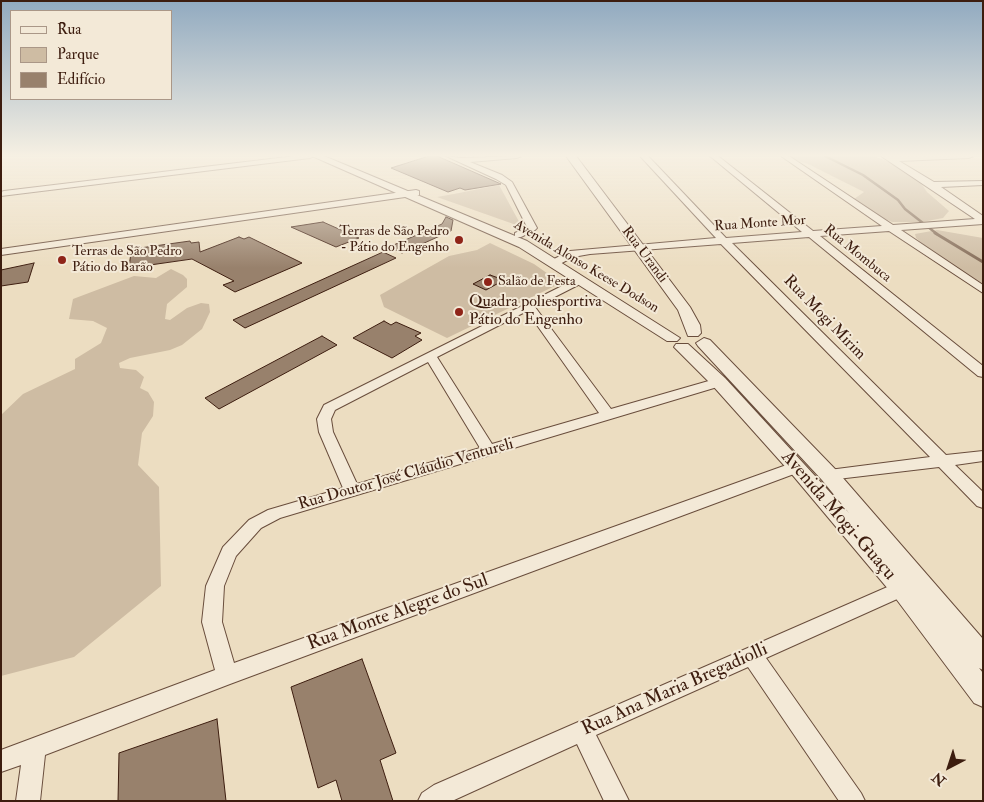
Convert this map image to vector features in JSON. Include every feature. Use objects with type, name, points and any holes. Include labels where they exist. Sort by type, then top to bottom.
[{"type":"street","points":[[4,194],[9,193]]},
{"type":"street","points":[[513,193],[532,228],[518,234]]},
{"type":"street","name":"Rua Urandi","points":[[598,193],[685,310],[692,325],[686,339]]},
{"type":"street","name":"Rua Mogi Mirim","points":[[679,193],[983,502]]},
{"type":"street","name":"Rua Mombuca","points":[[760,193],[983,373]]},
{"type":"street","points":[[843,193],[897,228],[983,290]]},
{"type":"street","points":[[944,193],[983,220]]},
{"type":"street","points":[[1,252],[411,194]]},
{"type":"street","name":"Avenida Alonso Keese Dodson","points":[[411,194],[518,234],[686,339]]},
{"type":"street","name":"Avenida Alonso Keese Dodson","points":[[411,194],[558,260],[580,280],[686,339]]},
{"type":"street","name":"Rua Monte Mor","points":[[558,260],[578,252],[983,220]]},
{"type":"street","points":[[352,490],[326,432],[324,419],[329,408],[339,401],[580,280]]},
{"type":"street","points":[[528,306],[607,414]]},
{"type":"street","name":"Avenida Mogi-Guaçu","points":[[686,339],[719,382],[797,467],[983,658]]},
{"type":"street","name":"Avenida Mogi-Guaçu","points":[[686,339],[829,475],[911,585],[983,694]]},
{"type":"street","points":[[430,355],[489,451]]},
{"type":"street","name":"Rua Doutor José Cláudio Ventureli","points":[[227,675],[212,622],[215,586],[228,552],[255,524],[274,514],[352,490],[719,382]]},
{"type":"street","points":[[829,475],[983,456]]},
{"type":"street","name":"Rua Monte Alegre do Sul","points":[[1,761],[227,675],[797,467]]},
{"type":"street","name":"Rua Ana Maria Bregadiolli","points":[[430,801],[442,793],[911,585]]},
{"type":"street","points":[[752,655],[853,801]]},
{"type":"street","points":[[583,732],[616,801]]},
{"type":"street","points":[[28,801],[34,750]]},
{"type":"green space","points":[[457,193],[504,193],[522,227],[437,197]]},
{"type":"green space","points":[[862,193],[929,193],[949,211],[943,218],[922,222],[892,222],[880,217],[854,199]]},
{"type":"green space","points":[[937,230],[983,238],[983,288],[936,256],[916,238],[915,234]]},
{"type":"green space","points":[[490,243],[534,264],[561,283],[447,338],[384,307],[380,295],[449,256],[477,250]]},
{"type":"green space","points":[[171,269],[187,279],[187,287],[167,304],[165,319],[170,320],[187,308],[201,303],[209,304],[210,312],[202,329],[182,345],[170,350],[130,358],[119,363],[120,368],[136,370],[144,377],[140,388],[148,392],[154,402],[153,416],[142,433],[138,465],[159,487],[161,586],[74,657],[1,676],[1,415],[23,394],[75,369],[75,359],[101,343],[107,328],[93,321],[69,319],[73,299],[134,276],[156,278]]},
{"type":"building","points":[[446,217],[453,220],[451,231],[402,253],[389,247],[442,224]]},
{"type":"building","points":[[323,222],[359,238],[336,247],[291,227]]},
{"type":"building","points":[[239,237],[244,239],[249,237],[302,263],[235,292],[223,285],[234,281],[192,259],[129,268],[131,252],[139,251],[140,248],[190,241],[191,243],[199,242],[200,252]]},
{"type":"building","points":[[383,252],[396,258],[245,328],[233,320]]},
{"type":"building","points":[[34,263],[28,282],[1,286],[1,270]]},
{"type":"building","name":"Salão de Festa","points":[[490,275],[504,280],[486,290],[473,284]]},
{"type":"building","points":[[384,321],[391,325],[396,322],[421,333],[415,336],[422,340],[392,358],[353,338]]},
{"type":"building","points":[[322,336],[337,345],[219,409],[205,398]]},
{"type":"building","points":[[362,659],[396,753],[380,760],[393,801],[342,801],[336,780],[318,788],[291,687]]},
{"type":"building","points":[[217,719],[226,801],[118,801],[119,753]]},
{"type":"waterway","points":[[889,193],[937,234]]},
{"type":"waterway","points":[[935,233],[983,262]]},
{"type":"place","name":"Terras de São Pedro - Pátio do Engenho","points":[[459,240]]},
{"type":"place","name":"Terras de São Pedro Pátio do Barão","points":[[62,260]]},
{"type":"place","name":"Salão de Festa","points":[[488,282]]},
{"type":"place","name":"Quadra poliesportiva Pátio do Engenho","points":[[459,312]]}]
